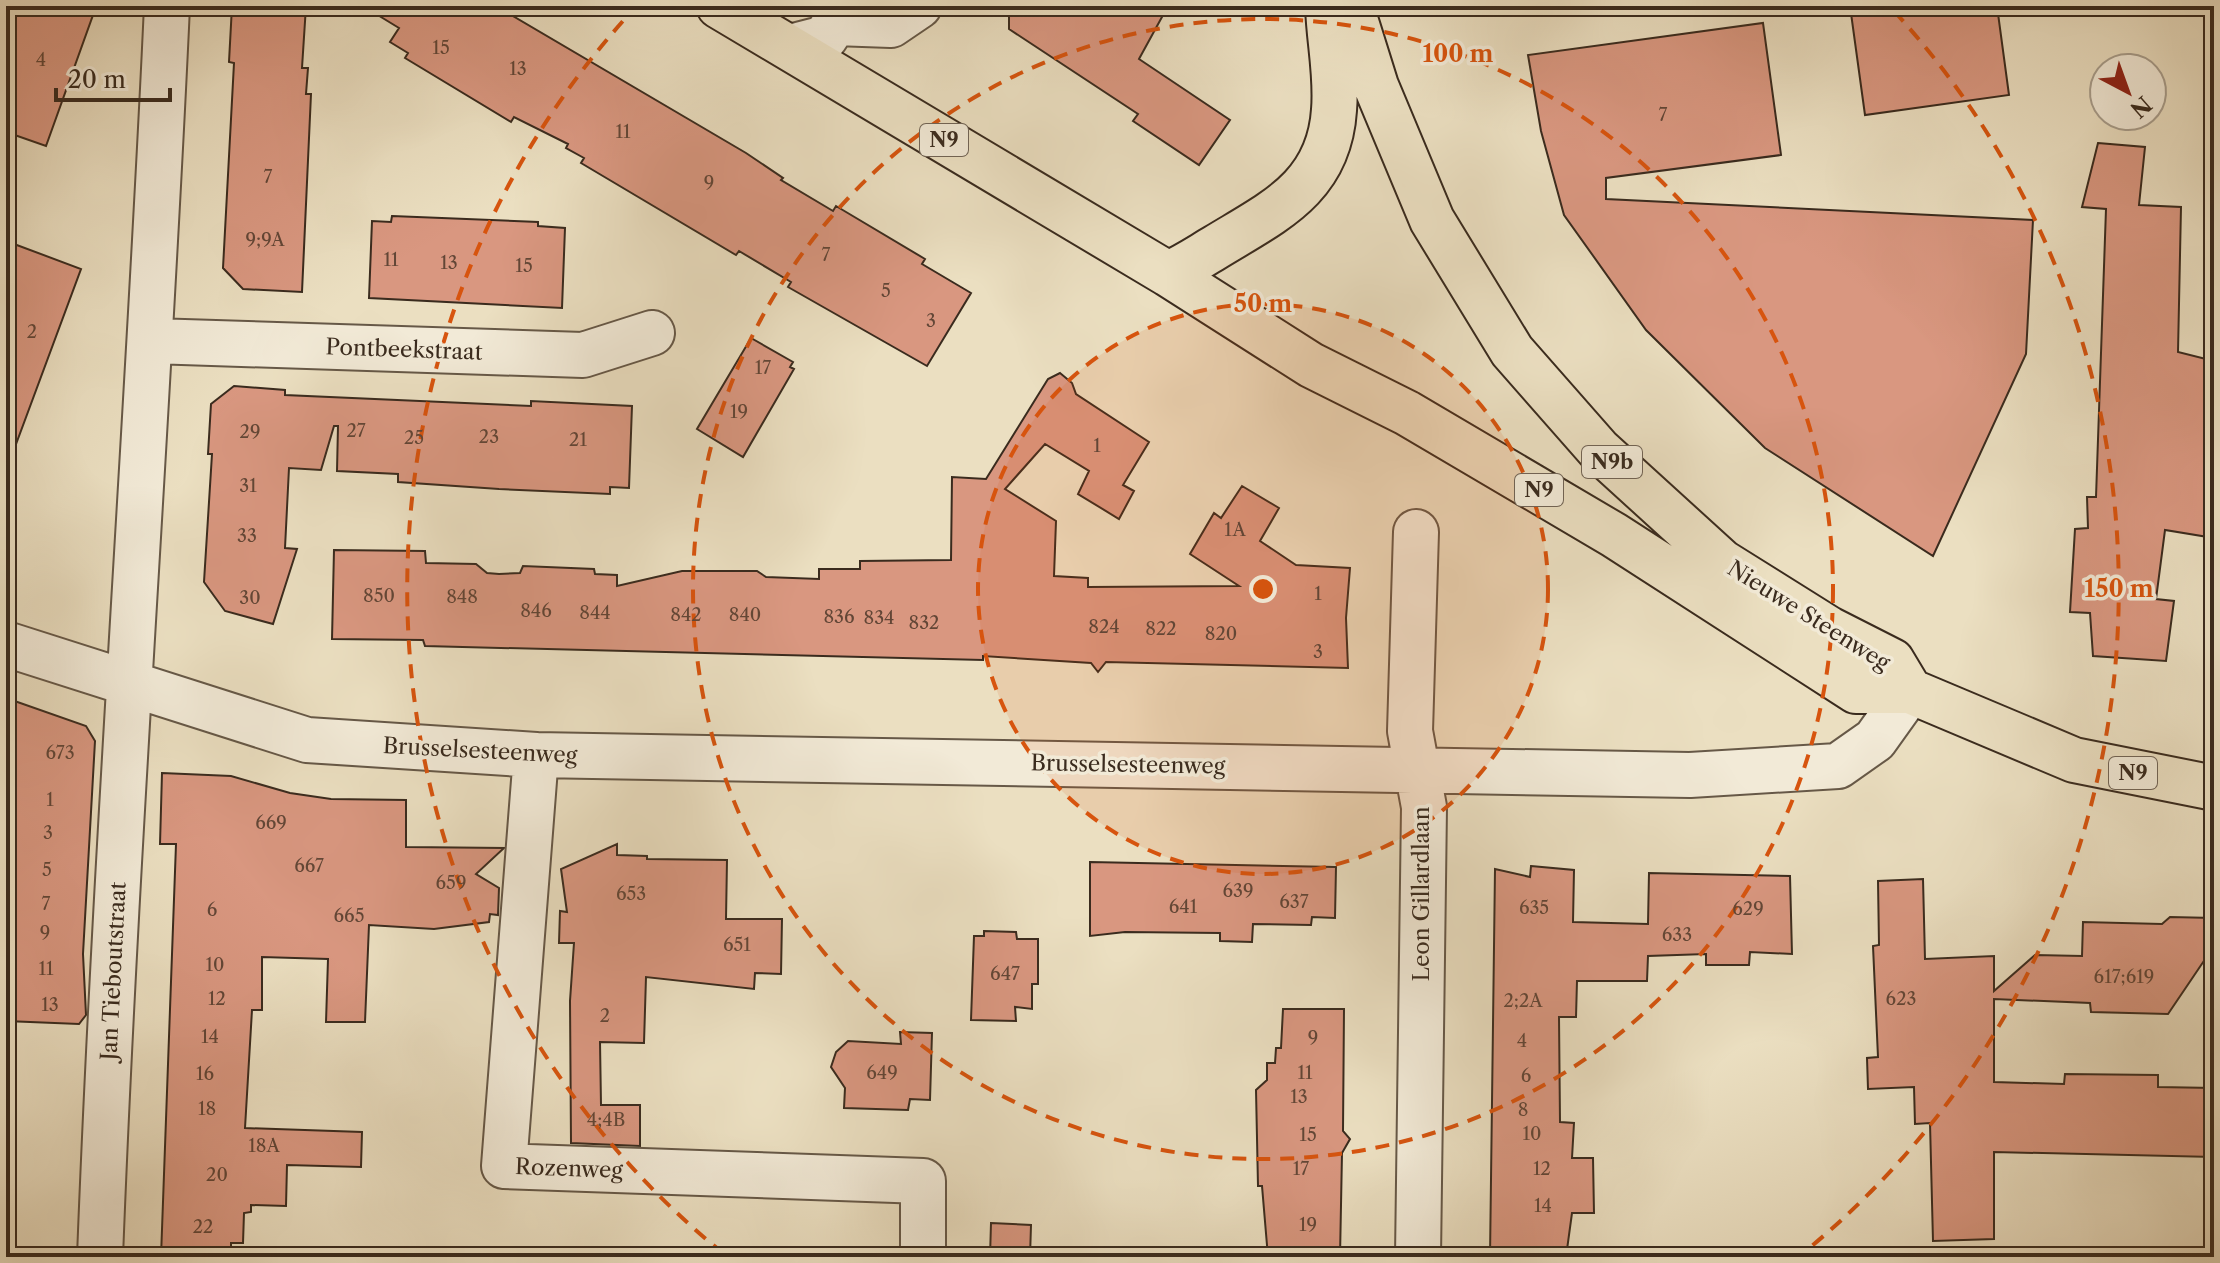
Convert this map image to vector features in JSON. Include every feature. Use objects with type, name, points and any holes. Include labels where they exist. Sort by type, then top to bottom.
[{"type":"main road","name":"N9","points":[[719,6],[1168,274]]},
{"type":"main road","points":[[1168,274],[1197,261],[1284,207],[1308,183],[1325,148],[1334,114],[1335,64],[1328,6]]},
{"type":"main road","name":"Nieuwe Steenweg","points":[[1351,6],[1376,86],[1442,241],[1512,351],[1589,439],[1722,562],[1829,629],[1892,661],[1910,691]]},
{"type":"main road","name":"Nieuwe Steenweg","points":[[1168,274],[1311,365],[1407,413],[1614,535],[1856,691],[1910,691]]},
{"type":"main road","name":"N9","points":[[1910,691],[2074,760],[2214,788]]},
{"type":"street","points":[[128,685],[152,341],[167,6]]},
{"type":"street","points":[[790,47],[825,38],[835,23],[891,25],[919,6]]},
{"type":"street","name":"Pontbeekstraat","points":[[152,341],[583,355],[652,333]]},
{"type":"street","name":"Leon Gillardlaan","points":[[1416,532],[1410,731],[1424,807],[1418,1257]]},
{"type":"street","name":"Brusselsesteenweg","points":[[6,644],[307,740],[536,755],[1690,775],[1838,766],[1875,740],[1910,691]]},
{"type":"street","name":"Jan Tieboutstraat","points":[[100,1257],[128,685]]},
{"type":"street","name":"Rozenweg","points":[[536,755],[504,1166],[923,1181],[923,1257]]},
{"type":"building","points":[[6,6],[68,6],[93,15],[46,146],[6,132]]},
{"type":"building","points":[[232,6],[306,6],[302,68],[308,68],[306,94],[311,94],[302,292],[243,289],[223,268],[234,63],[229,62]]},
{"type":"building","points":[[363,6],[496,6],[746,153],[783,178],[781,180],[833,211],[836,206],[925,259],[922,264],[971,293],[927,366],[788,287],[791,282],[739,251],[736,255],[581,163],[584,158],[566,148],[568,144],[514,117],[511,122],[405,58],[408,53],[390,42],[399,28]]},
{"type":"building","points":[[1009,6],[1168,6],[1139,59],[1230,120],[1199,165],[1133,121],[1138,114],[1009,29]]},
{"type":"building","points":[[1850,6],[1997,6],[2009,95],[1865,115]]},
{"type":"building","points":[[1763,23],[1781,155],[1606,178],[1606,199],[2033,220],[2026,354],[1933,556],[1765,448],[1646,330],[1564,215],[1541,131],[1528,55]]},
{"type":"building","points":[[2098,143],[2145,147],[2139,205],[2181,207],[2178,352],[2214,361],[2214,538],[2165,530],[2156,599],[2174,601],[2166,661],[2093,656],[2090,613],[2070,612],[2075,529],[2088,528],[2087,497],[2096,497],[2106,209],[2082,207]]},
{"type":"building","points":[[392,216],[538,222],[538,226],[565,228],[562,308],[369,298],[372,221],[391,222]]},
{"type":"building","points":[[6,241],[81,269],[9,463],[6,462]]},
{"type":"building","points":[[751,338],[793,362],[790,367],[794,369],[743,457],[697,429]]},
{"type":"building","points":[[1060,373],[1072,383],[1076,394],[1149,442],[1123,485],[1134,491],[1119,519],[1078,494],[1089,471],[1045,444],[1005,489],[1056,521],[1054,576],[1088,578],[1088,587],[1239,586],[1190,554],[1214,513],[1221,518],[1242,486],[1279,508],[1260,541],[1296,565],[1350,568],[1346,618],[1348,668],[1106,662],[1098,672],[1091,663],[983,656],[983,660],[425,646],[423,640],[332,639],[334,550],[425,551],[426,563],[476,564],[487,573],[499,574],[520,573],[523,566],[594,569],[595,574],[617,575],[617,586],[682,571],[757,571],[766,577],[819,579],[819,569],[860,569],[860,561],[951,560],[952,477],[986,479],[1048,379]]},
{"type":"building","points":[[234,386],[285,390],[285,395],[531,406],[531,401],[632,406],[629,488],[610,487],[610,494],[499,489],[398,482],[398,474],[337,471],[338,426],[334,426],[321,470],[289,468],[285,548],[297,549],[273,624],[225,611],[204,582],[212,454],[208,454],[211,404]]},
{"type":"building","points":[[6,698],[86,726],[95,741],[83,954],[86,1015],[79,1024],[6,1021]]},
{"type":"building","points":[[162,773],[231,776],[290,793],[331,799],[406,800],[406,847],[504,848],[476,874],[499,888],[498,915],[490,914],[489,922],[434,929],[369,925],[365,1022],[326,1022],[328,959],[262,957],[262,1010],[252,1010],[245,1128],[362,1132],[361,1167],[287,1165],[286,1206],[251,1205],[251,1212],[244,1213],[243,1243],[231,1243],[231,1257],[161,1257],[176,844],[160,844]]},
{"type":"building","points":[[617,844],[617,855],[647,856],[647,859],[727,860],[726,919],[782,919],[781,974],[755,973],[754,989],[646,977],[644,1043],[600,1042],[601,1105],[640,1105],[640,1146],[571,1143],[570,1001],[574,943],[559,943],[560,911],[567,912],[561,869]]},
{"type":"building","points":[[1090,862],[1336,867],[1335,918],[1312,917],[1311,925],[1253,924],[1252,942],[1220,941],[1220,933],[1125,932],[1090,936]]},
{"type":"building","points":[[1531,866],[1574,870],[1573,922],[1648,924],[1649,873],[1790,876],[1792,954],[1750,952],[1749,965],[1706,965],[1706,954],[1648,956],[1647,981],[1577,981],[1576,1017],[1559,1017],[1560,1122],[1574,1123],[1572,1158],[1593,1158],[1594,1213],[1572,1213],[1566,1257],[1490,1257],[1495,869],[1530,877]]},
{"type":"building","points":[[1923,879],[1925,959],[1994,956],[1994,991],[2035,955],[2082,956],[2083,922],[2162,924],[2170,917],[2214,918],[2214,946],[2168,1014],[2091,1012],[2090,1003],[1994,999],[1994,1082],[2064,1084],[2065,1074],[2158,1075],[2158,1087],[2214,1088],[2214,1157],[1994,1152],[1994,1239],[1933,1241],[1930,1123],[1915,1124],[1914,1087],[1868,1089],[1867,1058],[1878,1057],[1873,946],[1879,945],[1878,881]]},
{"type":"building","points":[[984,931],[1016,932],[1017,939],[1038,939],[1038,984],[1032,984],[1032,1009],[1015,1007],[1016,1021],[971,1020],[974,936],[984,936]]},
{"type":"building","points":[[1283,1009],[1344,1009],[1343,1131],[1350,1139],[1342,1153],[1340,1257],[1268,1257],[1262,1186],[1258,1186],[1256,1090],[1267,1080],[1267,1063],[1275,1063],[1276,1048],[1281,1048]]},
{"type":"building","points":[[900,1032],[932,1033],[930,1100],[910,1099],[908,1110],[844,1108],[845,1088],[831,1067],[836,1052],[848,1041],[901,1044]]},
{"type":"building","points":[[991,1223],[1031,1225],[1030,1257],[990,1257]]}]
